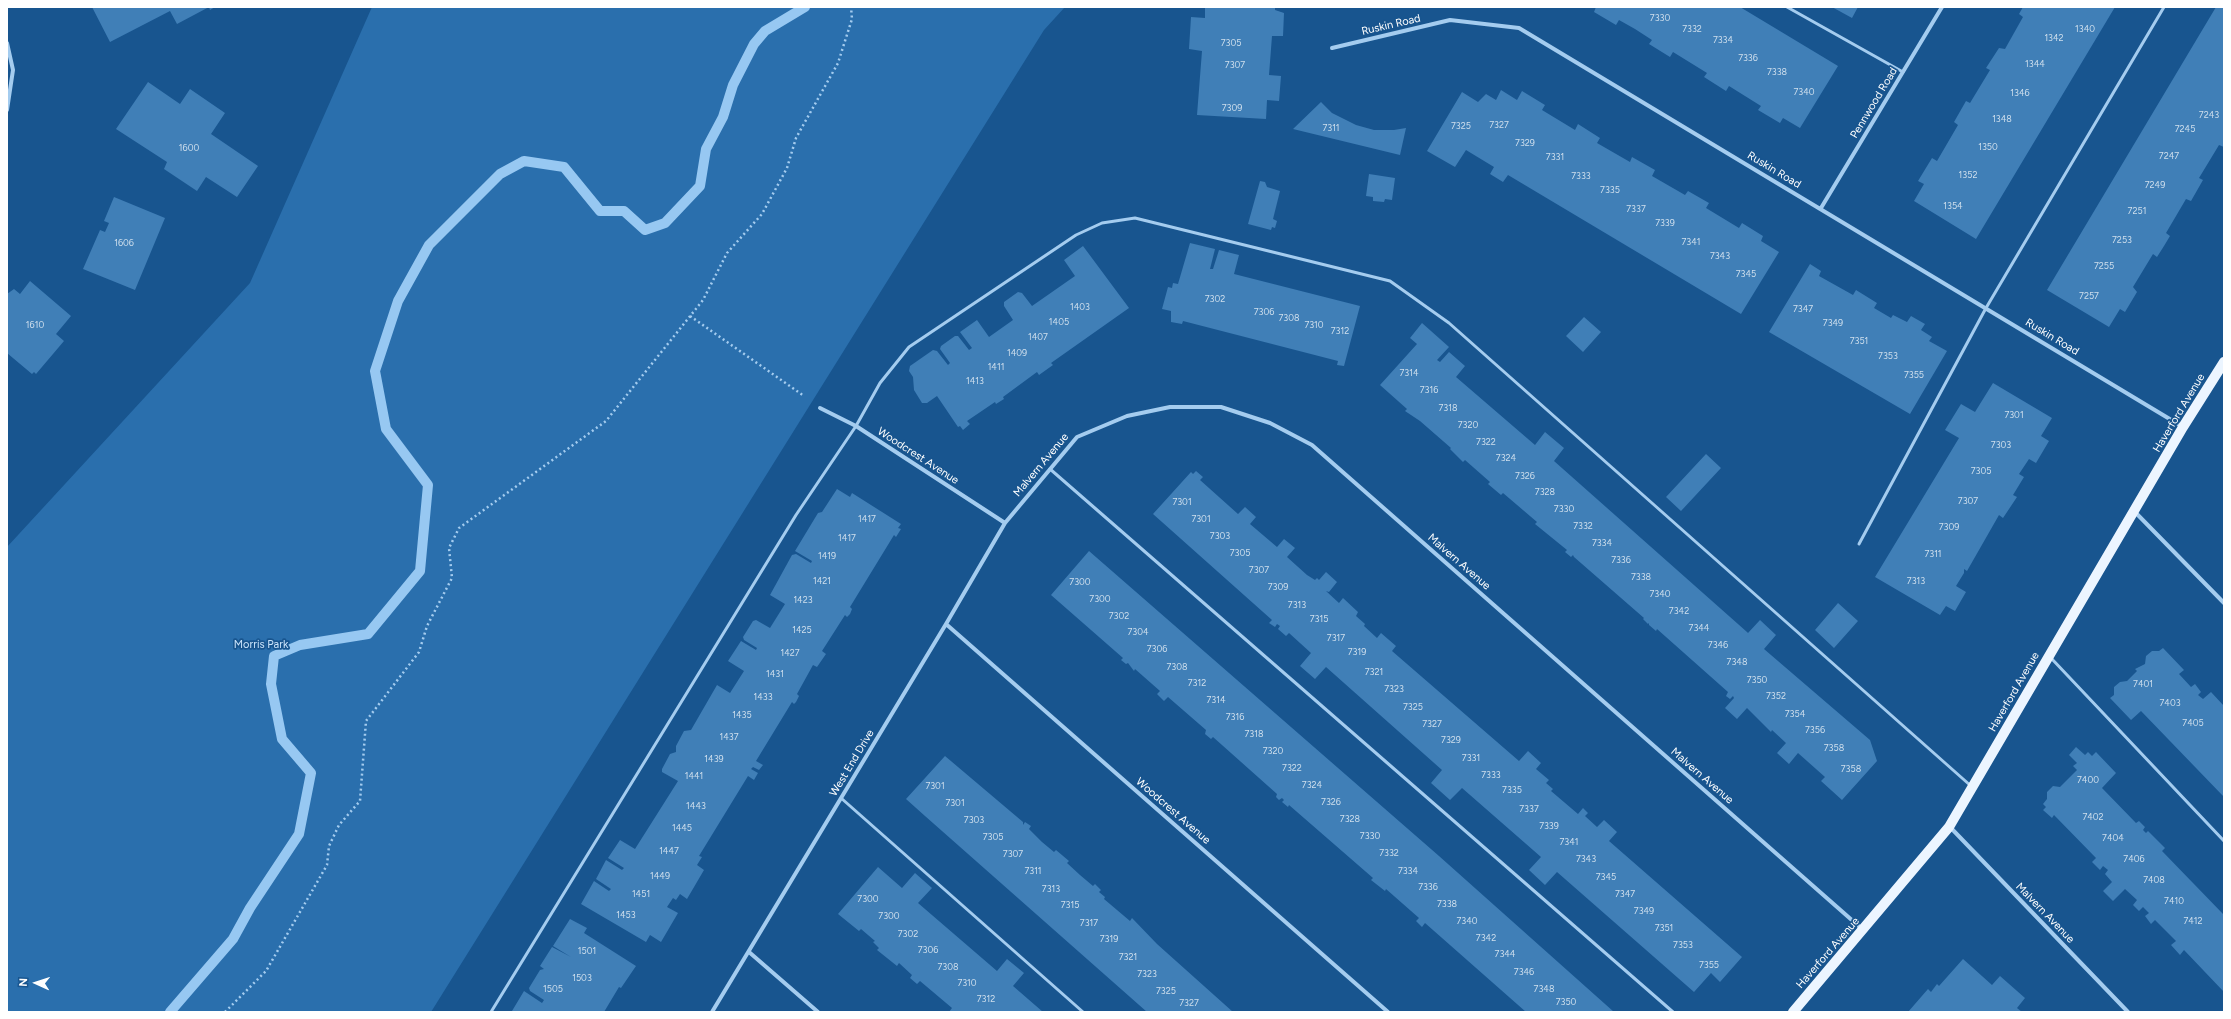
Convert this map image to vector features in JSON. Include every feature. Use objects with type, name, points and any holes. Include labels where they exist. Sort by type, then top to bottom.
[{"type":"main road","name":"Haverford Avenue","points":[[1793,1012],[1864,931],[1949,827],[2183,427],[2224,362]]},
{"type":"street","name":"Pennwood Road","points":[[1821,208],[1942,7]]},
{"type":"street","name":"Ruskin Road","points":[[1332,48],[1450,20],[1519,28],[1821,208],[2183,427]]},
{"type":"street","points":[[7,42],[13,70],[7,110]]},
{"type":"street","name":"Malvern Avenue","points":[[1005,523],[1077,437],[1127,416],[1170,408],[1221,407],[1270,422],[1312,445],[1864,931]]},
{"type":"street","name":"Woodcrest Avenue","points":[[820,408],[856,426],[1005,523]]},
{"type":"street","points":[[2134,510],[2224,603]]},
{"type":"street","name":"West End Drive","points":[[712,1012],[946,624],[1005,523]]},
{"type":"street","name":"Woodcrest Avenue","points":[[946,624],[1388,1012]]},
{"type":"street","name":"Malvern Avenue","points":[[1949,827],[2128,1012]]},
{"type":"street","points":[[749,952],[818,1012]]},
{"type":"lane","points":[[1787,7],[1903,72]]},
{"type":"lane","points":[[1860,544],[1986,308],[2164,7]]},
{"type":"lane","points":[[491,1012],[796,515],[856,426],[880,383],[908,347],[1076,235],[1102,223],[1135,218],[1390,281],[1449,323],[1972,787]]},
{"type":"lane","points":[[1050,469],[1673,1012]]},
{"type":"lane","points":[[2049,655],[2224,841]]},
{"type":"lane","points":[[841,798],[1083,1012]]},
{"type":"path","points":[[225,1012],[266,971],[327,865],[329,846],[339,825],[360,802],[366,721],[419,652],[427,626],[452,578],[449,548],[458,528],[606,421],[703,300],[727,253],[762,214],[787,168],[796,138],[838,63],[852,19],[851,7]]},
{"type":"path","points":[[690,316],[820,408]]},
{"type":"green space","name":"Morris Park","points":[[372,7],[1065,7],[1044,30],[431,1012],[7,1012],[7,547],[250,283]]},
{"type":"building","points":[[92,7],[209,7],[177,24],[170,11],[110,42]]},
{"type":"building","points":[[1205,7],[1275,7],[1275,10],[1284,13],[1283,36],[1272,36],[1269,75],[1281,76],[1279,101],[1267,100],[1266,119],[1197,115],[1202,51],[1189,49],[1191,17],[1205,18]]},
{"type":"building","points":[[1596,7],[1740,7],[1838,66],[1800,128],[1783,118],[1780,123],[1758,110],[1761,106],[1729,86],[1726,91],[1704,77],[1707,73],[1673,52],[1670,57],[1649,44],[1652,40],[1635,29],[1619,20],[1616,25],[1594,12]]},
{"type":"building","points":[[1832,7],[1858,7],[1852,18]]},
{"type":"building","points":[[2023,7],[2115,7],[1976,239],[1914,201],[1924,184],[1918,181],[1932,158],[1937,161],[1958,125],[1954,122],[1966,101],[1970,103],[1990,70],[1986,68],[1999,48],[2005,49],[2023,17],[2019,14]]},
{"type":"building","points":[[2216,7],[2224,7],[2224,147],[2219,145],[2199,178],[2203,180],[2191,201],[2186,199],[2166,233],[2170,236],[2164,246],[2157,257],[2153,254],[2133,287],[2137,292],[2125,312],[2120,309],[2109,327],[2047,290]]},
{"type":"building","points":[[148,82],[180,104],[190,89],[225,113],[211,134],[258,166],[237,197],[206,177],[197,191],[164,169],[167,162],[116,129]]},
{"type":"building","points":[[1501,90],[1517,100],[1522,91],[1545,105],[1542,110],[1575,130],[1578,124],[1600,138],[1597,143],[1630,162],[1632,157],[1655,170],[1652,176],[1685,195],[1688,191],[1709,203],[1706,208],[1739,228],[1742,223],[1763,236],[1761,241],[1779,252],[1741,314],[1508,175],[1503,182],[1490,174],[1494,167],[1466,150],[1455,167],[1427,151],[1462,92],[1478,102],[1486,94],[1496,100]]},
{"type":"building","points":[[1321,102],[1332,113],[1356,125],[1374,130],[1394,130],[1406,128],[1400,155],[1293,129]]},
{"type":"building","points":[[1369,174],[1395,178],[1392,200],[1385,199],[1384,202],[1373,201],[1373,197],[1366,196]]},
{"type":"building","points":[[1260,181],[1265,182],[1267,187],[1280,191],[1273,219],[1277,221],[1275,228],[1272,227],[1271,230],[1248,224]]},
{"type":"building","points":[[114,197],[165,218],[135,290],[83,269],[100,230],[105,232],[109,223],[104,221]]},
{"type":"building","points":[[1190,243],[1215,249],[1210,269],[1213,269],[1219,250],[1239,255],[1234,274],[1360,306],[1344,366],[1337,365],[1338,361],[1183,321],[1182,324],[1171,322],[1171,311],[1162,309],[1168,287],[1172,288],[1173,283],[1178,284]]},
{"type":"building","points":[[1083,246],[1129,308],[1051,363],[1053,365],[1039,375],[1037,372],[1003,397],[1004,399],[996,404],[995,402],[967,421],[970,424],[963,430],[960,426],[958,427],[937,396],[927,403],[922,403],[914,390],[913,377],[909,371],[910,366],[933,350],[937,351],[948,365],[950,363],[940,349],[941,346],[955,336],[958,336],[969,350],[972,348],[960,332],[977,320],[989,337],[1013,320],[1004,306],[1004,302],[1018,292],[1022,293],[1032,306],[1075,276],[1064,260]]},
{"type":"building","points":[[1810,264],[1821,271],[1819,276],[1853,295],[1856,290],[1877,303],[1874,308],[1891,318],[1893,315],[1907,322],[1911,316],[1925,324],[1921,330],[1932,337],[1929,341],[1947,351],[1910,414],[1769,332]]},
{"type":"building","points":[[30,281],[71,316],[56,334],[64,341],[36,374],[34,372],[32,374],[7,353],[7,294],[14,289],[20,294]]},
{"type":"building","points":[[1584,317],[1601,332],[1583,352],[1566,336]]},
{"type":"building","points":[[1422,323],[1449,347],[1437,360],[1440,362],[1449,352],[1465,366],[1456,377],[1535,445],[1545,432],[1564,448],[1554,461],[1748,633],[1760,620],[1776,635],[1764,649],[1870,740],[1877,761],[1842,800],[1821,781],[1825,777],[1798,753],[1789,764],[1777,753],[1786,743],[1772,730],[1771,732],[1747,708],[1737,719],[1725,708],[1734,698],[1733,696],[1730,699],[1726,696],[1728,692],[1657,629],[1656,631],[1649,625],[1649,623],[1648,624],[1643,619],[1644,618],[1573,555],[1571,557],[1565,552],[1567,550],[1535,524],[1537,522],[1503,493],[1501,495],[1488,484],[1490,482],[1465,460],[1463,462],[1450,449],[1451,448],[1420,421],[1405,411],[1407,409],[1380,385],[1417,344],[1410,338]]},
{"type":"building","points":[[1993,383],[2052,418],[2041,436],[2049,441],[2036,463],[2029,459],[2019,474],[2024,477],[2013,495],[2017,497],[2003,518],[1999,515],[1967,571],[1964,569],[1964,573],[1956,586],[1966,592],[1955,611],[1946,606],[1940,615],[1875,577],[1959,438],[1945,430],[1961,404],[1975,412]]},
{"type":"building","points":[[1706,454],[1721,468],[1681,511],[1666,497]]},
{"type":"building","points":[[1196,471],[1203,477],[1200,480],[1238,514],[1245,507],[1256,517],[1250,524],[1277,547],[1284,539],[1295,548],[1287,557],[1307,575],[1315,580],[1317,578],[1319,580],[1326,572],[1337,582],[1329,592],[1326,591],[1339,603],[1343,598],[1358,612],[1356,616],[1365,624],[1364,626],[1377,638],[1381,633],[1396,646],[1392,651],[1519,761],[1528,751],[1541,763],[1536,769],[1549,780],[1546,783],[1553,789],[1551,791],[1578,814],[1583,808],[1588,813],[1585,816],[1597,827],[1604,820],[1617,832],[1609,841],[1742,957],[1720,982],[1711,973],[1694,992],[1557,872],[1545,885],[1529,870],[1541,857],[1462,788],[1450,800],[1431,783],[1442,770],[1326,667],[1315,679],[1300,666],[1311,653],[1289,633],[1286,636],[1278,629],[1280,626],[1277,624],[1275,627],[1269,623],[1272,620],[1153,514],[1191,472],[1193,474]]},
{"type":"building","points":[[837,489],[850,497],[852,493],[901,524],[898,528],[901,529],[896,537],[894,535],[850,607],[852,609],[850,614],[847,617],[845,615],[822,651],[826,654],[817,667],[813,665],[797,694],[799,696],[796,702],[794,704],[792,702],[756,761],[763,765],[759,770],[753,767],[751,769],[758,773],[754,780],[748,776],[699,856],[702,857],[697,865],[704,870],[687,899],[680,894],[676,900],[673,898],[667,907],[678,913],[661,942],[650,935],[646,942],[581,904],[594,881],[609,891],[611,889],[596,879],[606,860],[622,870],[624,868],[608,858],[620,840],[635,849],[678,781],[662,772],[662,769],[670,754],[676,752],[676,746],[684,731],[691,730],[717,685],[730,693],[744,671],[728,661],[741,641],[756,650],[757,648],[744,640],[743,637],[753,621],[756,620],[770,628],[785,604],[770,595],[792,555],[796,554],[811,563],[812,561],[795,551],[818,513],[822,512]]},
{"type":"building","points":[[1089,551],[1439,856],[1614,1012],[1526,1012],[1425,923],[1422,927],[1416,921],[1419,918],[1386,889],[1385,891],[1371,880],[1373,878],[1289,805],[1288,807],[1282,802],[1284,800],[1282,798],[1279,800],[1276,797],[1277,794],[1213,737],[1211,739],[1205,734],[1206,730],[1168,697],[1164,701],[1157,694],[1160,691],[1135,669],[1134,671],[1128,663],[1126,664],[1121,660],[1123,658],[1051,595]]},
{"type":"building","points":[[1838,603],[1858,621],[1834,648],[1815,630]]},
{"type":"building","points":[[2163,648],[2184,670],[2179,674],[2191,687],[2195,684],[2201,692],[2198,695],[2203,699],[2211,692],[2224,706],[2224,797],[2141,711],[2131,720],[2110,698],[2114,695],[2114,687],[2120,682],[2127,681],[2137,671],[2135,669],[2145,664],[2146,656],[2152,651],[2159,651]]},
{"type":"building","points":[[2076,747],[2085,755],[2088,752],[2092,756],[2096,752],[2116,773],[2102,788],[2136,823],[2139,821],[2145,827],[2143,830],[2146,833],[2148,831],[2165,848],[2162,851],[2224,915],[2224,992],[2184,950],[2180,955],[2171,945],[2176,941],[2155,920],[2151,924],[2145,916],[2149,913],[2143,907],[2139,911],[2133,905],[2137,900],[2125,889],[2113,901],[2103,891],[2112,882],[2105,874],[2108,870],[2103,866],[2100,870],[2092,862],[2096,858],[2054,815],[2052,818],[2043,810],[2046,807],[2043,804],[2047,799],[2047,792],[2053,786],[2060,787],[2077,770],[2073,766],[2077,763],[2069,755]]},
{"type":"building","points":[[945,756],[1023,822],[1023,825],[1025,822],[1031,826],[1029,829],[1042,842],[1054,852],[1056,850],[1069,861],[1067,863],[1093,886],[1095,884],[1101,890],[1099,892],[1105,897],[1104,899],[1130,921],[1132,918],[1157,944],[1233,1012],[1147,1012],[925,816],[906,799]]},
{"type":"building","points":[[878,867],[902,888],[915,873],[932,888],[918,903],[997,971],[1007,959],[1024,973],[1013,986],[1043,1012],[949,1012],[952,1008],[920,981],[917,984],[910,978],[912,975],[899,963],[897,966],[877,950],[879,948],[873,942],[875,941],[861,929],[859,931],[838,914]]},
{"type":"building","points":[[570,919],[587,928],[584,933],[636,966],[621,988],[619,987],[604,1012],[512,1011],[524,991],[542,1003],[544,1000],[530,991],[529,988],[540,970],[544,969],[540,966],[552,947],[571,957],[553,946]]},
{"type":"building","points":[[1963,959],[1992,985],[2000,976],[2025,998],[2017,1008],[2022,1012],[1908,1012],[1928,989],[1931,992],[1937,984],[1939,986]]},
{"type":"waterway","points":[[170,1012],[233,939],[250,908],[299,834],[311,773],[282,739],[271,684],[274,656],[300,645],[368,634],[420,571],[428,485],[386,429],[375,371],[398,301],[429,245],[500,174],[524,161],[564,167],[600,211],[624,211],[645,230],[665,223],[700,186],[706,149],[723,117],[733,85],[754,44],[765,31],[805,7]]}]
